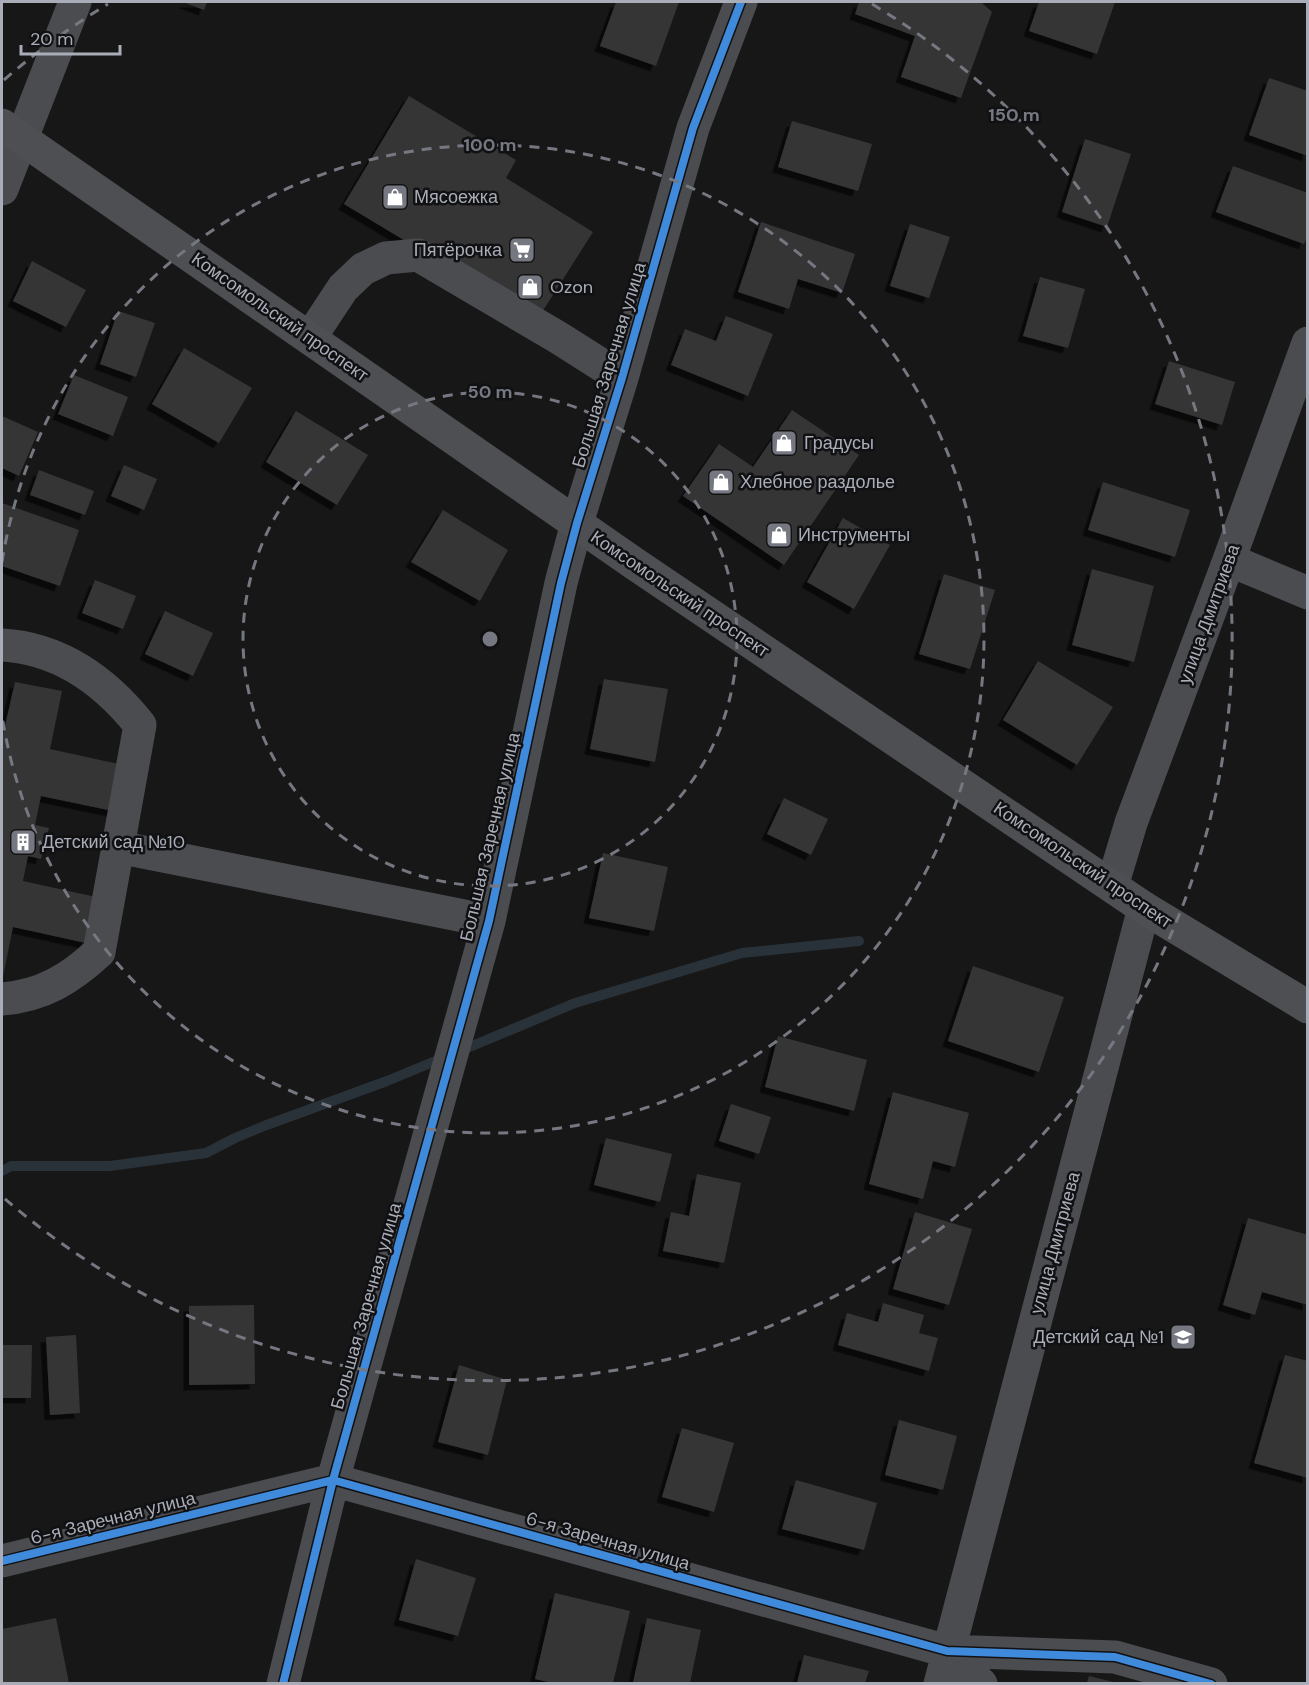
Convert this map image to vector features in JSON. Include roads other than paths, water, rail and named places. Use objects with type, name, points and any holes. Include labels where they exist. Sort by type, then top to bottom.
[{"type":"main road","name":"Комсомольский проспект","points":[[12,132],[577,523],[1144,908],[1308,1007]]},
{"type":"street","points":[[2,189],[12,132],[75,2]]},
{"type":"street","name":"Большая Заречная улица","points":[[283,1683],[333,1480],[489,921],[561,583],[577,523],[622,378],[693,128],[741,2]]},
{"type":"street","points":[[310,338],[343,288],[363,269],[386,258],[418,255],[622,378]]},
{"type":"street","name":"улица Дмитриева","points":[[1112,886],[1131,823],[1308,343]]},
{"type":"street","points":[[1229,560],[1308,592]]},
{"type":"street","points":[[2,645],[37,651],[84,672],[105,687],[140,725],[99,952],[81,969],[60,982],[38,992],[2,999]]},
{"type":"street","points":[[118,847],[489,921]]},
{"type":"street","name":"улица Дмитриева","points":[[940,1683],[1144,908]]},
{"type":"street","name":"6-я Заречная улица","points":[[2,1561],[333,1480],[947,1651],[1115,1657],[1210,1683]]},
{"type":"street","points":[[947,1651],[981,1683]]},
{"type":"waterway","points":[[460,1051],[575,1003],[742,953],[859,941]]},
{"type":"waterway","points":[[2,1171],[11,1166],[110,1166],[206,1153],[264,1126],[445,1057]]},
{"type":"place","name":"Мясоежка","points":[[395,197]]},
{"type":"place","name":"Пятёрочка","points":[[522,250]]},
{"type":"place","name":"Ozon","points":[[530,287]]},
{"type":"place","name":"Градусы","points":[[784,443]]},
{"type":"place","name":"Хлебное раздолье","points":[[721,482]]},
{"type":"place","name":"Инструменты","points":[[779,535]]},
{"type":"place","name":"Детский сад №10","points":[[23,842]]},
{"type":"place","name":"Детский сад №1","points":[[1183,1337]]}]
